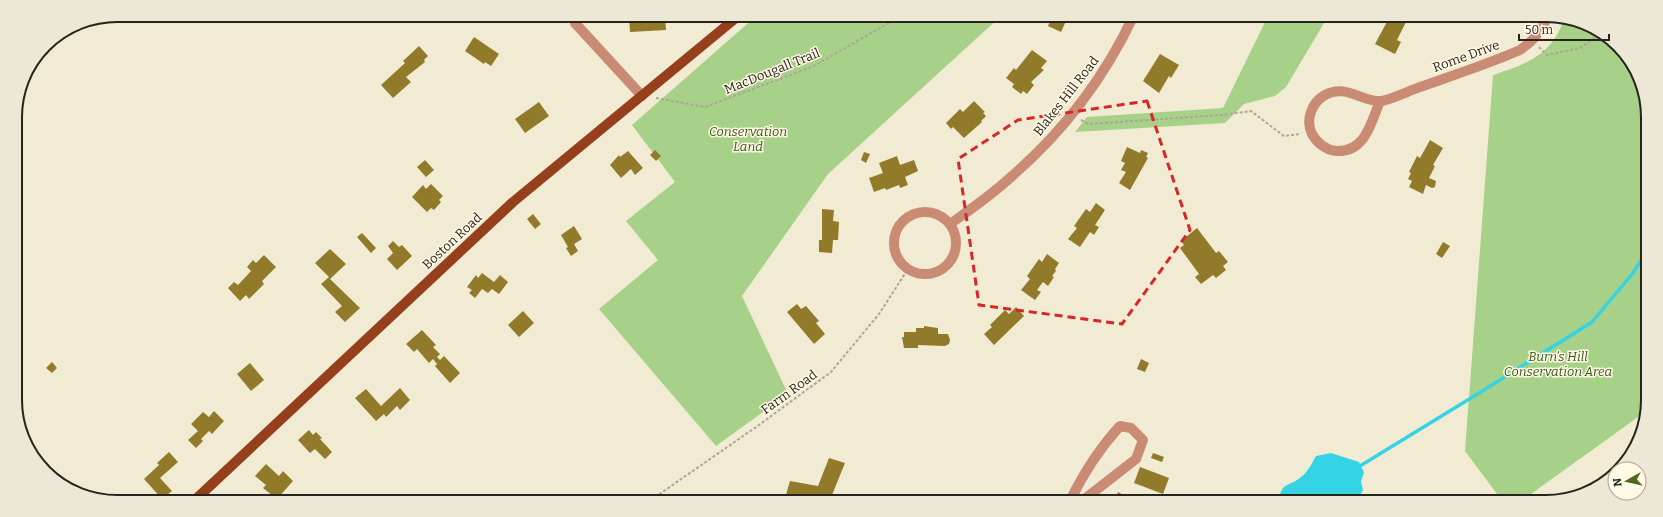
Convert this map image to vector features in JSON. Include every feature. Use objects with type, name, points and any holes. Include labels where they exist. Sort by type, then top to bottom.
[{"type":"main road","name":"Boston Road","points":[[200,495],[513,202],[642,96],[728,22]]},
{"type":"street","name":"Blakes Hill Road","points":[[950,224],[1012,177],[1048,141],[1070,116],[1111,59],[1131,22]]},
{"type":"street","name":"Rome Drive","points":[[1380,101],[1520,50],[1532,41],[1539,33],[1545,22]]},
{"type":"street","points":[[575,23],[642,96]]},
{"type":"street","points":[[1344,91],[1380,101],[1366,135],[1361,142],[1352,148],[1338,151],[1324,147],[1317,141],[1312,133],[1310,115],[1313,106],[1326,94],[1344,91]]},
{"type":"street","points":[[927,213],[937,215],[950,224],[956,238],[956,247],[953,257],[948,265],[940,271],[931,274],[916,273],[908,269],[900,261],[895,246],[897,231],[903,222],[911,216],[927,213]]},
{"type":"street","points":[[1073,495],[1100,448],[1120,426],[1131,428],[1143,440],[1136,458],[1090,495]]},
{"type":"path","name":"MacDougall Trail","points":[[642,96],[705,107],[814,66],[890,22]]},
{"type":"path","points":[[1532,41],[1547,55],[1580,48],[1596,37]]},
{"type":"path","points":[[1070,116],[1089,124],[1222,115],[1251,111],[1284,136],[1312,133]]},
{"type":"path","name":"Farm Road","points":[[658,495],[759,425],[831,372],[879,314],[908,269]]},
{"type":"highlighted area","points":[[1147,101],[1190,230],[1122,324],[979,305],[958,159],[1018,120]]},
{"type":"green space","name":"Conservation Land","points":[[749,22],[995,22],[828,174],[742,296],[788,394],[716,446],[599,309],[658,260],[626,221],[675,182],[632,125]]},
{"type":"green space","points":[[1265,22],[1325,22],[1286,87],[1275,96],[1244,104],[1225,123],[1075,132],[1087,117],[1223,108]]},
{"type":"green space","name":"Burn’s Hill Conservation Area","points":[[1562,24],[1571,25],[1583,29],[1604,42],[1625,64],[1636,86],[1639,98],[1641,110],[1640,413],[1640,416],[1530,495],[1498,495],[1465,451],[1493,75],[1517,67],[1537,56],[1553,41]]},
{"type":"water","points":[[1331,453],[1359,462],[1364,472],[1361,482],[1363,490],[1360,495],[1280,495],[1284,487],[1303,475],[1310,467],[1316,456]]},
{"type":"building","points":[[629,22],[665,22],[666,30],[630,32]]},
{"type":"building","points":[[1050,22],[1066,22],[1061,32],[1048,26]]},
{"type":"building","points":[[1387,22],[1406,22],[1397,40],[1401,42],[1395,54],[1375,44]]},
{"type":"building","points":[[474,37],[499,54],[491,66],[485,62],[484,64],[465,51]]},
{"type":"building","points":[[419,46],[428,56],[424,60],[425,62],[406,77],[411,82],[393,98],[381,85],[405,63],[403,61]]},
{"type":"building","points":[[1032,50],[1047,61],[1041,68],[1044,70],[1031,82],[1034,85],[1027,94],[1023,91],[1021,94],[1012,87],[1014,84],[1006,78],[1014,68],[1016,70]]},
{"type":"building","points":[[1160,54],[1179,65],[1171,78],[1169,76],[1159,93],[1143,81]]},
{"type":"building","points":[[974,101],[985,112],[983,113],[986,116],[981,121],[982,122],[964,138],[953,127],[951,129],[946,123],[960,109],[963,112]]},
{"type":"building","points":[[539,102],[549,116],[525,133],[515,119]]},
{"type":"building","points":[[1430,140],[1443,148],[1433,165],[1435,166],[1429,178],[1436,181],[1435,187],[1432,188],[1426,185],[1423,194],[1409,187],[1412,181],[1408,179],[1411,173],[1409,172],[1417,156],[1420,158]]},
{"type":"building","points":[[1127,147],[1140,153],[1141,150],[1148,153],[1146,157],[1148,158],[1130,190],[1119,183],[1126,172],[1121,170],[1125,163],[1121,161]]},
{"type":"building","points":[[655,150],[661,156],[656,161],[650,155]]},
{"type":"building","points":[[628,151],[643,168],[635,175],[631,169],[621,178],[610,165],[619,155],[620,157]]},
{"type":"building","points":[[864,152],[870,154],[866,163],[861,160]]},
{"type":"building","points":[[897,156],[900,165],[914,160],[918,171],[905,177],[908,185],[900,188],[899,185],[886,190],[885,188],[874,192],[869,178],[883,173],[879,163]]},
{"type":"building","points":[[425,160],[434,170],[426,177],[417,167]]},
{"type":"building","points":[[431,184],[443,196],[439,200],[441,202],[434,210],[431,208],[427,212],[412,197],[423,185],[426,189]]},
{"type":"building","points":[[1096,203],[1105,210],[1095,225],[1099,227],[1094,235],[1090,232],[1080,247],[1068,239],[1077,228],[1074,226],[1086,209],[1090,212]]},
{"type":"building","points":[[822,209],[834,210],[833,221],[839,222],[838,240],[833,240],[832,253],[819,252],[819,240],[822,240]]},
{"type":"building","points":[[533,214],[541,224],[535,229],[527,219]]},
{"type":"building","points":[[574,226],[582,239],[574,244],[578,251],[571,256],[561,235]]},
{"type":"building","points":[[1197,228],[1216,253],[1219,251],[1228,262],[1223,266],[1226,270],[1216,278],[1213,275],[1201,284],[1195,277],[1199,274],[1180,248],[1184,245],[1181,241]]},
{"type":"building","points":[[362,233],[376,248],[371,253],[357,237]]},
{"type":"building","points":[[393,241],[399,247],[402,245],[412,256],[397,270],[387,259],[393,253],[388,246]]},
{"type":"building","points":[[1443,242],[1450,246],[1442,258],[1436,254]]},
{"type":"building","points":[[330,249],[346,264],[330,279],[360,308],[345,322],[335,312],[342,306],[321,284],[329,277],[315,263]]},
{"type":"building","points":[[1047,254],[1059,263],[1052,276],[1054,277],[1048,286],[1043,282],[1037,290],[1041,292],[1035,300],[1021,290],[1030,279],[1027,276],[1039,259],[1042,262]]},
{"type":"building","points":[[264,255],[276,267],[262,281],[264,284],[249,299],[246,295],[240,301],[228,288],[234,282],[238,285],[251,271],[247,267],[253,260],[256,263]]},
{"type":"building","points":[[482,273],[494,282],[500,275],[508,282],[499,294],[492,289],[488,293],[482,289],[475,298],[469,293],[472,290],[467,287],[476,275],[478,278]]},
{"type":"building","points":[[797,304],[801,309],[806,306],[819,321],[816,323],[825,334],[814,344],[787,312]]},
{"type":"building","points":[[1016,307],[1024,316],[994,345],[984,334],[992,327],[990,325],[1005,310],[1009,314]]},
{"type":"building","points":[[523,311],[534,323],[519,337],[508,325]]},
{"type":"building","points":[[924,326],[938,328],[938,334],[948,334],[950,340],[949,344],[945,346],[918,345],[918,348],[904,348],[902,337],[904,337],[904,332],[916,332],[916,328],[924,328]]},
{"type":"building","points":[[422,330],[436,345],[433,347],[440,354],[437,357],[440,360],[444,356],[460,373],[450,383],[435,366],[437,364],[433,359],[429,363],[417,349],[414,352],[406,344]]},
{"type":"building","points":[[1141,359],[1149,363],[1145,372],[1137,369]]},
{"type":"building","points":[[52,362],[57,368],[52,373],[46,368]]},
{"type":"building","points":[[250,363],[264,380],[251,391],[237,374]]},
{"type":"building","points":[[400,388],[410,400],[400,410],[397,406],[386,417],[384,414],[376,421],[355,398],[366,389],[381,406]]},
{"type":"building","points":[[214,411],[224,421],[212,434],[209,431],[201,439],[203,441],[196,448],[188,440],[198,431],[191,424],[203,412],[209,417]]},
{"type":"building","points":[[309,430],[313,435],[316,432],[322,438],[320,439],[332,452],[325,459],[315,449],[310,453],[298,440]]},
{"type":"building","points":[[169,452],[178,462],[160,478],[172,491],[167,495],[158,495],[144,479],[159,465],[157,463]]},
{"type":"building","points":[[1153,453],[1164,457],[1162,462],[1151,458]]},
{"type":"building","points":[[829,458],[845,463],[832,495],[786,495],[790,481],[818,486]]},
{"type":"building","points":[[266,464],[279,476],[283,471],[293,481],[281,495],[272,495],[263,488],[266,485],[255,476]]},
{"type":"building","points":[[1140,467],[1169,478],[1163,494],[1134,483]]},
{"type":"building","points":[[1118,492],[1123,495],[1117,495]]},
{"type":"waterway","points":[[1360,466],[1592,322],[1633,273],[1641,260]]}]
